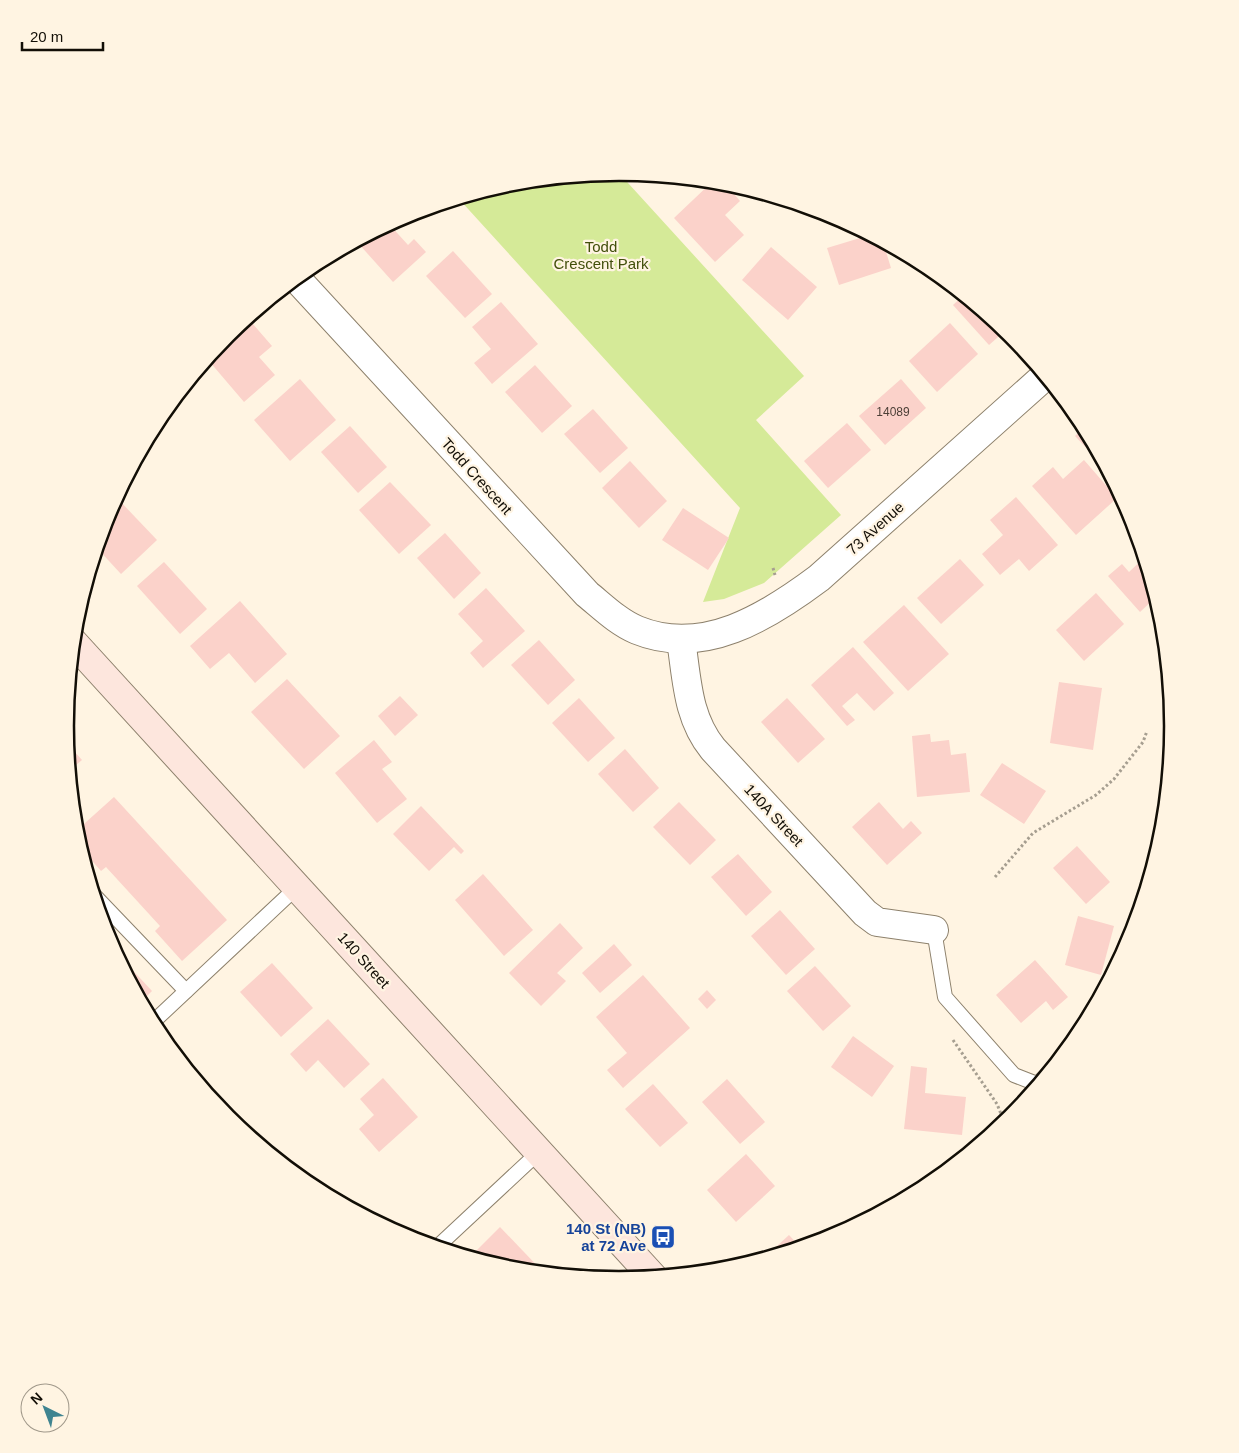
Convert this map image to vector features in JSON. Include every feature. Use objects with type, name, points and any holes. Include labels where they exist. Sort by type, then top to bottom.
[{"type":"main road","name":"140 Street","points":[[79,649],[648,1271]]},
{"type":"street","name":"Todd Crescent","points":[[301,284],[587,594],[616,619],[635,629],[650,635],[682,640]]},
{"type":"street","name":"73 Avenue","points":[[682,640],[697,640],[746,624],[793,598],[837,562],[1041,380]]},
{"type":"street","name":"140A Street","points":[[682,640],[689,700],[698,726],[714,749],[864,913],[877,922],[934,930]]},
{"type":"lane","points":[[158,1017],[297,887]]},
{"type":"lane","points":[[104,906],[186,991]]},
{"type":"lane","points":[[934,930],[945,997],[1014,1075],[1033,1082]]},
{"type":"lane","points":[[442,1242],[539,1152]]},
{"type":"path","points":[[995,877],[1033,833],[1096,795],[1114,779],[1143,742],[1147,731]]},
{"type":"path","points":[[949,1035],[997,1104],[1002,1115]]},
{"type":"green space","name":"Todd Crescent Park","points":[[626,181],[804,376],[756,420],[841,515],[764,583],[724,599],[703,602],[740,508],[463,204],[513,191],[548,185]]},
{"type":"building","points":[[706,188],[733,193],[740,201],[725,215],[744,235],[715,262],[674,218]]},
{"type":"building","points":[[394,230],[408,245],[414,239],[426,252],[393,282],[361,246]]},
{"type":"building","points":[[862,237],[886,250],[891,268],[839,285],[827,248]]},
{"type":"building","points":[[771,247],[817,287],[788,320],[742,280]]},
{"type":"building","points":[[453,251],[492,294],[465,318],[426,276]]},
{"type":"building","points":[[959,300],[1000,336],[989,345],[953,305]]},
{"type":"building","points":[[501,302],[538,344],[492,384],[474,363],[491,349],[472,327]]},
{"type":"building","points":[[252,323],[272,346],[259,357],[275,375],[244,402],[212,364]]},
{"type":"building","points":[[950,323],[978,354],[937,392],[909,361]]},
{"type":"building","points":[[535,365],[572,406],[542,433],[505,392]]},
{"type":"building","points":[[300,379],[336,420],[290,461],[254,420]]},
{"type":"building","points":[[901,379],[926,408],[885,445],[859,416]]},
{"type":"building","points":[[593,409],[628,448],[600,473],[564,434]]},
{"type":"building","points":[[847,423],[871,450],[828,488],[804,461]]},
{"type":"building","points":[[350,426],[387,467],[358,493],[321,452]]},
{"type":"building","points":[[1079,433],[1092,454],[1075,436]]},
{"type":"building","points":[[1084,460],[1113,493],[1116,499],[1076,535],[1032,486],[1053,467],[1063,479]]},
{"type":"building","points":[[630,461],[667,501],[639,528],[602,488]]},
{"type":"building","points":[[390,482],[431,525],[399,554],[359,510]]},
{"type":"building","points":[[1016,497],[1058,545],[1029,571],[1019,559],[1000,575],[982,554],[1003,535],[990,520]]},
{"type":"building","points":[[122,503],[157,540],[121,574],[102,554]]},
{"type":"building","points":[[683,508],[729,538],[708,570],[662,540]]},
{"type":"building","points":[[445,533],[481,573],[454,599],[417,558]]},
{"type":"building","points":[[960,559],[984,585],[941,624],[917,598]]},
{"type":"building","points":[[164,562],[207,609],[180,634],[137,586]]},
{"type":"building","points":[[1140,562],[1151,602],[1140,612],[1108,576],[1122,564],[1129,572]]},
{"type":"building","points":[[486,588],[525,631],[483,668],[470,653],[483,641],[458,614]]},
{"type":"building","points":[[1096,593],[1124,624],[1084,661],[1056,630]]},
{"type":"building","points":[[240,601],[287,654],[255,683],[229,653],[210,669],[190,646]]},
{"type":"building","points":[[904,605],[949,654],[908,691],[863,642]]},
{"type":"building","points":[[539,640],[575,680],[548,705],[511,665]]},
{"type":"building","points":[[853,647],[894,693],[874,711],[857,693],[842,706],[855,720],[847,726],[811,685]]},
{"type":"building","points":[[287,679],[340,736],[304,769],[251,712]]},
{"type":"building","points":[[1059,682],[1102,688],[1093,750],[1050,743]]},
{"type":"building","points":[[400,696],[418,715],[395,736],[378,716]]},
{"type":"building","points":[[579,698],[615,738],[588,762],[552,723]]},
{"type":"building","points":[[787,698],[825,739],[798,763],[761,722]]},
{"type":"building","points":[[930,734],[931,742],[949,740],[951,755],[966,753],[970,792],[917,797],[912,736]]},
{"type":"building","points":[[374,740],[392,762],[382,769],[407,799],[377,823],[335,773]]},
{"type":"building","points":[[625,749],[659,788],[633,812],[598,774]]},
{"type":"building","points":[[75,752],[82,760],[75,766]]},
{"type":"building","points":[[1002,763],[1046,791],[1024,824],[980,795]]},
{"type":"building","points":[[114,797],[227,920],[182,961],[155,931],[160,926],[106,867],[101,871],[90,858],[83,825]]},
{"type":"building","points":[[679,802],[716,840],[690,865],[653,827]]},
{"type":"building","points":[[879,802],[903,829],[911,821],[922,833],[887,865],[852,827]]},
{"type":"building","points":[[421,806],[464,851],[461,854],[454,847],[429,871],[393,834]]},
{"type":"building","points":[[1077,846],[1110,882],[1086,904],[1053,868]]},
{"type":"building","points":[[738,854],[772,892],[746,916],[711,877]]},
{"type":"building","points":[[483,874],[533,930],[504,956],[455,900]]},
{"type":"building","points":[[780,910],[815,949],[786,975],[751,936]]},
{"type":"building","points":[[1078,916],[1114,926],[1101,975],[1065,965]]},
{"type":"building","points":[[560,923],[583,948],[557,973],[566,981],[541,1006],[509,973]]},
{"type":"building","points":[[614,944],[632,965],[600,993],[582,973]]},
{"type":"building","points":[[1035,960],[1068,997],[1053,1010],[1046,1001],[1021,1023],[996,995]]},
{"type":"building","points":[[272,963],[313,1008],[281,1037],[240,992]]},
{"type":"building","points":[[815,966],[851,1006],[823,1031],[787,991]]},
{"type":"building","points":[[129,967],[152,991],[146,997]]},
{"type":"building","points":[[643,975],[690,1028],[623,1088],[607,1070],[627,1053],[596,1017]]},
{"type":"building","points":[[707,990],[716,1000],[707,1009],[698,999]]},
{"type":"building","points":[[328,1019],[370,1064],[344,1088],[318,1060],[306,1072],[290,1054]]},
{"type":"building","points":[[853,1036],[894,1066],[872,1097],[831,1067]]},
{"type":"building","points":[[911,1066],[927,1068],[925,1093],[966,1097],[962,1135],[904,1129]]},
{"type":"building","points":[[383,1078],[418,1117],[379,1152],[359,1129],[374,1115],[360,1099]]},
{"type":"building","points":[[727,1079],[765,1122],[740,1144],[702,1102]]},
{"type":"building","points":[[653,1084],[688,1123],[660,1147],[625,1109]]},
{"type":"building","points":[[746,1154],[775,1186],[736,1222],[707,1190]]},
{"type":"building","points":[[500,1227],[538,1266],[513,1262],[474,1253]]},
{"type":"building","points":[[789,1235],[796,1243],[795,1243],[772,1250]]},
{"type":"place","name":"140 St (NB) at 72 Ave","points":[[663,1237]]}]
